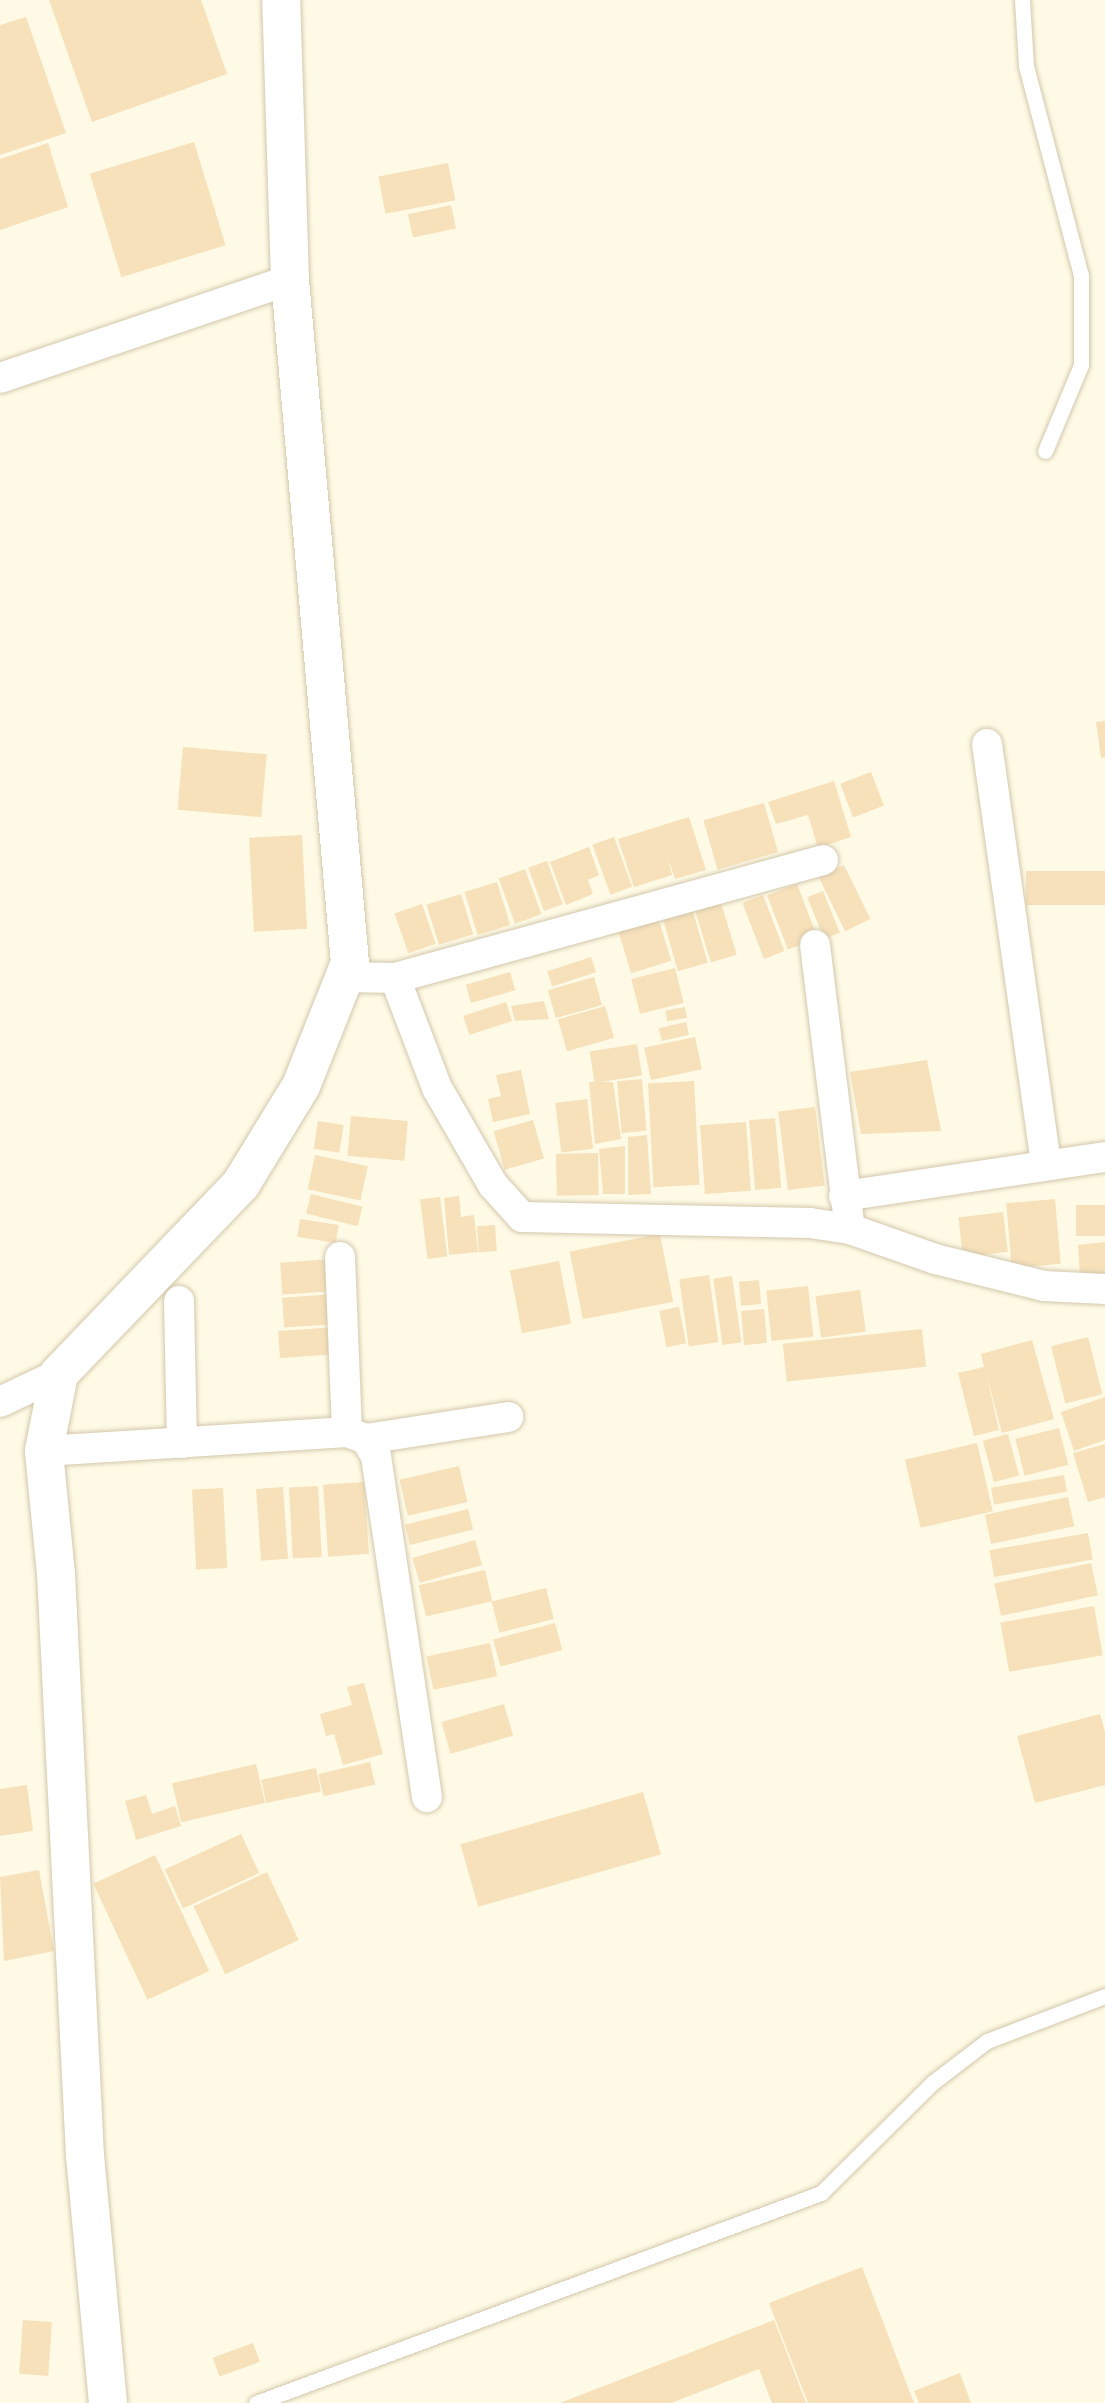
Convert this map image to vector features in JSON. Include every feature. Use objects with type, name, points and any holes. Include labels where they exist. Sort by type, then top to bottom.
[{"type":"street","points":[[0,1402],[59,1374],[240,1184],[301,1086],[350,963],[290,280],[282,0]]},
{"type":"street","points":[[0,378],[290,280]]},
{"type":"street","points":[[987,744],[1046,1165]]},
{"type":"street","points":[[346,978],[394,978],[823,860]]},
{"type":"street","points":[[815,946],[850,1229]]},
{"type":"street","points":[[394,978],[437,1088],[493,1185],[522,1217],[791,1222],[850,1229],[935,1260],[1044,1286],[1105,1289]]},
{"type":"street","points":[[844,1196],[1105,1157]]},
{"type":"street","points":[[340,1257],[356,1436],[376,1456],[427,1797]]},
{"type":"street","points":[[179,1301],[182,1442]]},
{"type":"street","points":[[59,1374],[44,1451],[56,1574],[85,2156],[108,2403]]},
{"type":"street","points":[[44,1451],[356,1436],[508,1418]]},
{"type":"lane","points":[[1022,0],[1026,66],[1082,275],[1082,365],[1046,452]]},
{"type":"lane","points":[[256,2403],[821,2193],[932,2083],[987,2041],[1105,1996]]},
{"type":"building","points":[[49,0],[201,0],[227,74],[92,122]]},
{"type":"building","points":[[26,17],[66,133],[0,155],[0,25]]},
{"type":"building","points":[[194,142],[226,245],[121,277],[90,174]]},
{"type":"building","points":[[48,143],[68,207],[0,230],[0,159]]},
{"type":"building","points":[[448,163],[455,200],[386,214],[378,177]]},
{"type":"building","points":[[451,205],[456,228],[413,238],[408,214]]},
{"type":"building","points":[[1105,721],[1105,757],[1101,758],[1096,722]]},
{"type":"building","points":[[183,747],[267,754],[261,817],[178,810]]},
{"type":"building","points":[[871,772],[884,806],[853,817],[840,784]]},
{"type":"building","points":[[834,781],[851,837],[818,848],[808,815],[776,824],[768,802]]},
{"type":"building","points":[[764,803],[778,852],[717,869],[703,820]]},
{"type":"building","points":[[689,817],[706,870],[675,879],[668,858],[672,875],[634,887],[618,839]]},
{"type":"building","points":[[302,835],[307,929],[254,932],[249,838]]},
{"type":"building","points":[[614,837],[632,887],[611,895],[592,845]]},
{"type":"building","points":[[589,847],[599,875],[588,880],[593,894],[566,905],[550,862]]},
{"type":"building","points":[[547,861],[563,904],[544,911],[528,868]]},
{"type":"building","points":[[844,865],[870,919],[845,931],[819,877]]},
{"type":"building","points":[[525,869],[541,914],[515,924],[499,879]]},
{"type":"building","points":[[1026,871],[1105,871],[1105,905],[1026,905]]},
{"type":"building","points":[[497,882],[510,925],[478,935],[464,892]]},
{"type":"building","points":[[797,884],[818,938],[788,950],[767,895]]},
{"type":"building","points":[[823,891],[840,933],[824,939],[807,897]]},
{"type":"building","points":[[461,894],[473,934],[439,945],[427,905]]},
{"type":"building","points":[[763,895],[785,951],[764,959],[742,903]]},
{"type":"building","points":[[721,903],[737,955],[711,963],[695,911]]},
{"type":"building","points":[[422,904],[436,944],[408,953],[395,913]]},
{"type":"building","points":[[692,908],[708,963],[678,971],[662,917]]},
{"type":"building","points":[[657,914],[671,961],[631,973],[617,926]]},
{"type":"building","points":[[591,957],[596,972],[552,986],[547,971]]},
{"type":"building","points":[[675,968],[684,1003],[640,1014],[631,979]]},
{"type":"building","points":[[510,972],[515,990],[471,1003],[466,985]]},
{"type":"building","points":[[594,977],[602,1005],[556,1018],[548,990]]},
{"type":"building","points":[[544,1001],[549,1019],[515,1021],[511,1006]]},
{"type":"building","points":[[506,1002],[512,1021],[469,1035],[463,1016]]},
{"type":"building","points":[[605,1006],[614,1038],[567,1051],[558,1020]]},
{"type":"building","points":[[685,1007],[687,1018],[667,1021],[665,1010]]},
{"type":"building","points":[[686,1022],[689,1035],[662,1041],[659,1028]]},
{"type":"building","points":[[695,1037],[702,1069],[651,1080],[644,1048]]},
{"type":"building","points":[[637,1044],[642,1076],[595,1083],[590,1052]]},
{"type":"building","points":[[927,1060],[941,1131],[861,1134],[850,1072]]},
{"type":"building","points":[[521,1070],[530,1114],[493,1122],[488,1099],[501,1096],[496,1075]]},
{"type":"building","points":[[642,1079],[647,1131],[622,1133],[617,1081]]},
{"type":"building","points":[[694,1081],[699,1185],[654,1187],[648,1083]]},
{"type":"building","points":[[589,1082],[613,1082],[621,1139],[595,1144]]},
{"type":"building","points":[[587,1099],[593,1149],[561,1153],[555,1103]]},
{"type":"building","points":[[815,1107],[825,1185],[788,1190],[778,1112]]},
{"type":"building","points":[[351,1116],[408,1121],[404,1161],[348,1156]]},
{"type":"building","points":[[775,1118],[781,1188],[755,1190],[749,1120]]},
{"type":"building","points":[[533,1120],[544,1158],[505,1170],[494,1131]]},
{"type":"building","points":[[318,1121],[344,1125],[339,1153],[314,1149]]},
{"type":"building","points":[[746,1122],[751,1191],[705,1194],[700,1125]]},
{"type":"building","points":[[647,1135],[651,1194],[628,1195],[628,1137]]},
{"type":"building","points":[[625,1146],[625,1194],[603,1194],[599,1149]]},
{"type":"building","points":[[598,1153],[599,1195],[557,1196],[556,1154]]},
{"type":"building","points":[[315,1155],[368,1166],[361,1200],[308,1189]]},
{"type":"building","points":[[311,1194],[362,1207],[358,1226],[306,1213]]},
{"type":"building","points":[[459,1196],[461,1217],[474,1215],[478,1252],[449,1255],[444,1198]]},
{"type":"building","points":[[440,1197],[447,1257],[427,1259],[420,1199]]},
{"type":"building","points":[[1055,1199],[1061,1264],[1012,1268],[1006,1203]]},
{"type":"building","points":[[1076,1205],[1105,1205],[1105,1236],[1076,1236]]},
{"type":"building","points":[[1003,1212],[1008,1252],[963,1257],[958,1217]]},
{"type":"building","points":[[300,1219],[339,1225],[336,1243],[297,1237]]},
{"type":"building","points":[[495,1225],[497,1251],[479,1252],[477,1226]]},
{"type":"building","points":[[660,1234],[673,1302],[583,1319],[570,1252]]},
{"type":"building","points":[[1105,1242],[1105,1273],[1080,1276],[1078,1245]]},
{"type":"building","points":[[333,1259],[335,1291],[282,1295],[280,1263]]},
{"type":"building","points":[[559,1261],[571,1324],[522,1333],[510,1271]]},
{"type":"building","points":[[709,1275],[718,1342],[689,1347],[679,1279]]},
{"type":"building","points":[[732,1276],[741,1342],[723,1345],[713,1279]]},
{"type":"building","points":[[759,1280],[761,1304],[741,1306],[739,1282]]},
{"type":"building","points":[[808,1286],[813,1337],[772,1341],[766,1290]]},
{"type":"building","points":[[860,1290],[866,1332],[821,1338],[815,1296]]},
{"type":"building","points":[[335,1294],[337,1324],[284,1328],[282,1298]]},
{"type":"building","points":[[679,1307],[686,1343],[666,1347],[659,1311]]},
{"type":"building","points":[[764,1309],[767,1343],[744,1345],[741,1311]]},
{"type":"building","points":[[337,1327],[339,1354],[280,1358],[278,1331]]},
{"type":"building","points":[[922,1329],[926,1367],[787,1381],[783,1344]]},
{"type":"building","points":[[1088,1337],[1102,1394],[1065,1403],[1051,1346]]},
{"type":"building","points":[[1032,1340],[1054,1419],[1002,1433],[986,1373],[999,1430],[974,1436],[958,1373],[984,1367],[981,1354]]},
{"type":"building","points":[[1105,1397],[1105,1440],[1074,1451],[1061,1412]]},
{"type":"building","points":[[1059,1428],[1068,1465],[1025,1476],[1015,1439]]},
{"type":"building","points":[[1008,1434],[1019,1476],[994,1482],[983,1441]]},
{"type":"building","points":[[977,1443],[993,1511],[921,1528],[905,1460]]},
{"type":"building","points":[[1105,1444],[1105,1497],[1088,1502],[1073,1453]]},
{"type":"building","points":[[459,1466],[467,1502],[408,1516],[400,1480]]},
{"type":"building","points":[[1064,1475],[1067,1492],[994,1505],[991,1488]]},
{"type":"building","points":[[364,1482],[369,1554],[328,1557],[323,1485]]},
{"type":"building","points":[[318,1486],[322,1557],[293,1558],[289,1488]]},
{"type":"building","points":[[283,1487],[288,1559],[261,1561],[256,1489]]},
{"type":"building","points":[[223,1488],[227,1568],[196,1570],[192,1490]]},
{"type":"building","points":[[1068,1497],[1074,1526],[991,1544],[985,1515]]},
{"type":"building","points":[[468,1509],[473,1529],[410,1545],[405,1525]]},
{"type":"building","points":[[1088,1533],[1093,1560],[994,1577],[990,1550]]},
{"type":"building","points":[[475,1540],[482,1565],[420,1583],[413,1558]]},
{"type":"building","points":[[1091,1563],[1098,1595],[1001,1616],[994,1584]]},
{"type":"building","points":[[485,1570],[492,1601],[426,1616],[419,1585]]},
{"type":"building","points":[[546,1588],[554,1619],[499,1633],[492,1602]]},
{"type":"building","points":[[1094,1606],[1103,1655],[1009,1672],[1000,1622]]},
{"type":"building","points":[[555,1623],[562,1650],[500,1667],[493,1640]]},
{"type":"building","points":[[490,1643],[497,1676],[433,1690],[426,1657]]},
{"type":"building","points":[[364,1683],[383,1754],[343,1765],[334,1734],[326,1736],[320,1714],[352,1705],[347,1687]]},
{"type":"building","points":[[504,1704],[513,1736],[451,1754],[442,1722]]},
{"type":"building","points":[[1100,1714],[1105,1732],[1105,1785],[1035,1803],[1017,1736]]},
{"type":"building","points":[[370,1762],[375,1784],[324,1796],[318,1774]]},
{"type":"building","points":[[256,1764],[265,1803],[181,1822],[172,1783]]},
{"type":"building","points":[[316,1768],[321,1791],[266,1803],[261,1780]]},
{"type":"building","points":[[27,1785],[33,1831],[0,1836],[0,1789]]},
{"type":"building","points":[[643,1792],[661,1854],[478,1907],[460,1844]]},
{"type":"building","points":[[146,1795],[152,1814],[175,1806],[181,1826],[136,1840],[125,1801]]},
{"type":"building","points":[[241,1834],[259,1873],[183,1908],[165,1869]]},
{"type":"building","points":[[155,1855],[209,1971],[147,2000],[93,1884]]},
{"type":"building","points":[[39,1870],[54,1951],[4,1961],[0,1877]]},
{"type":"building","points":[[267,1872],[299,1940],[225,1974],[194,1906]]},
{"type":"building","points":[[862,2267],[914,2403],[808,2403],[769,2303]]},
{"type":"building","points":[[23,2320],[52,2322],[48,2376],[19,2374]]},
{"type":"building","points":[[774,2320],[806,2403],[772,2403],[759,2369],[671,2403],[560,2403]]},
{"type":"building","points":[[253,2343],[260,2362],[219,2377],[213,2358]]},
{"type":"building","points":[[960,2373],[971,2403],[919,2403],[914,2391]]}]
